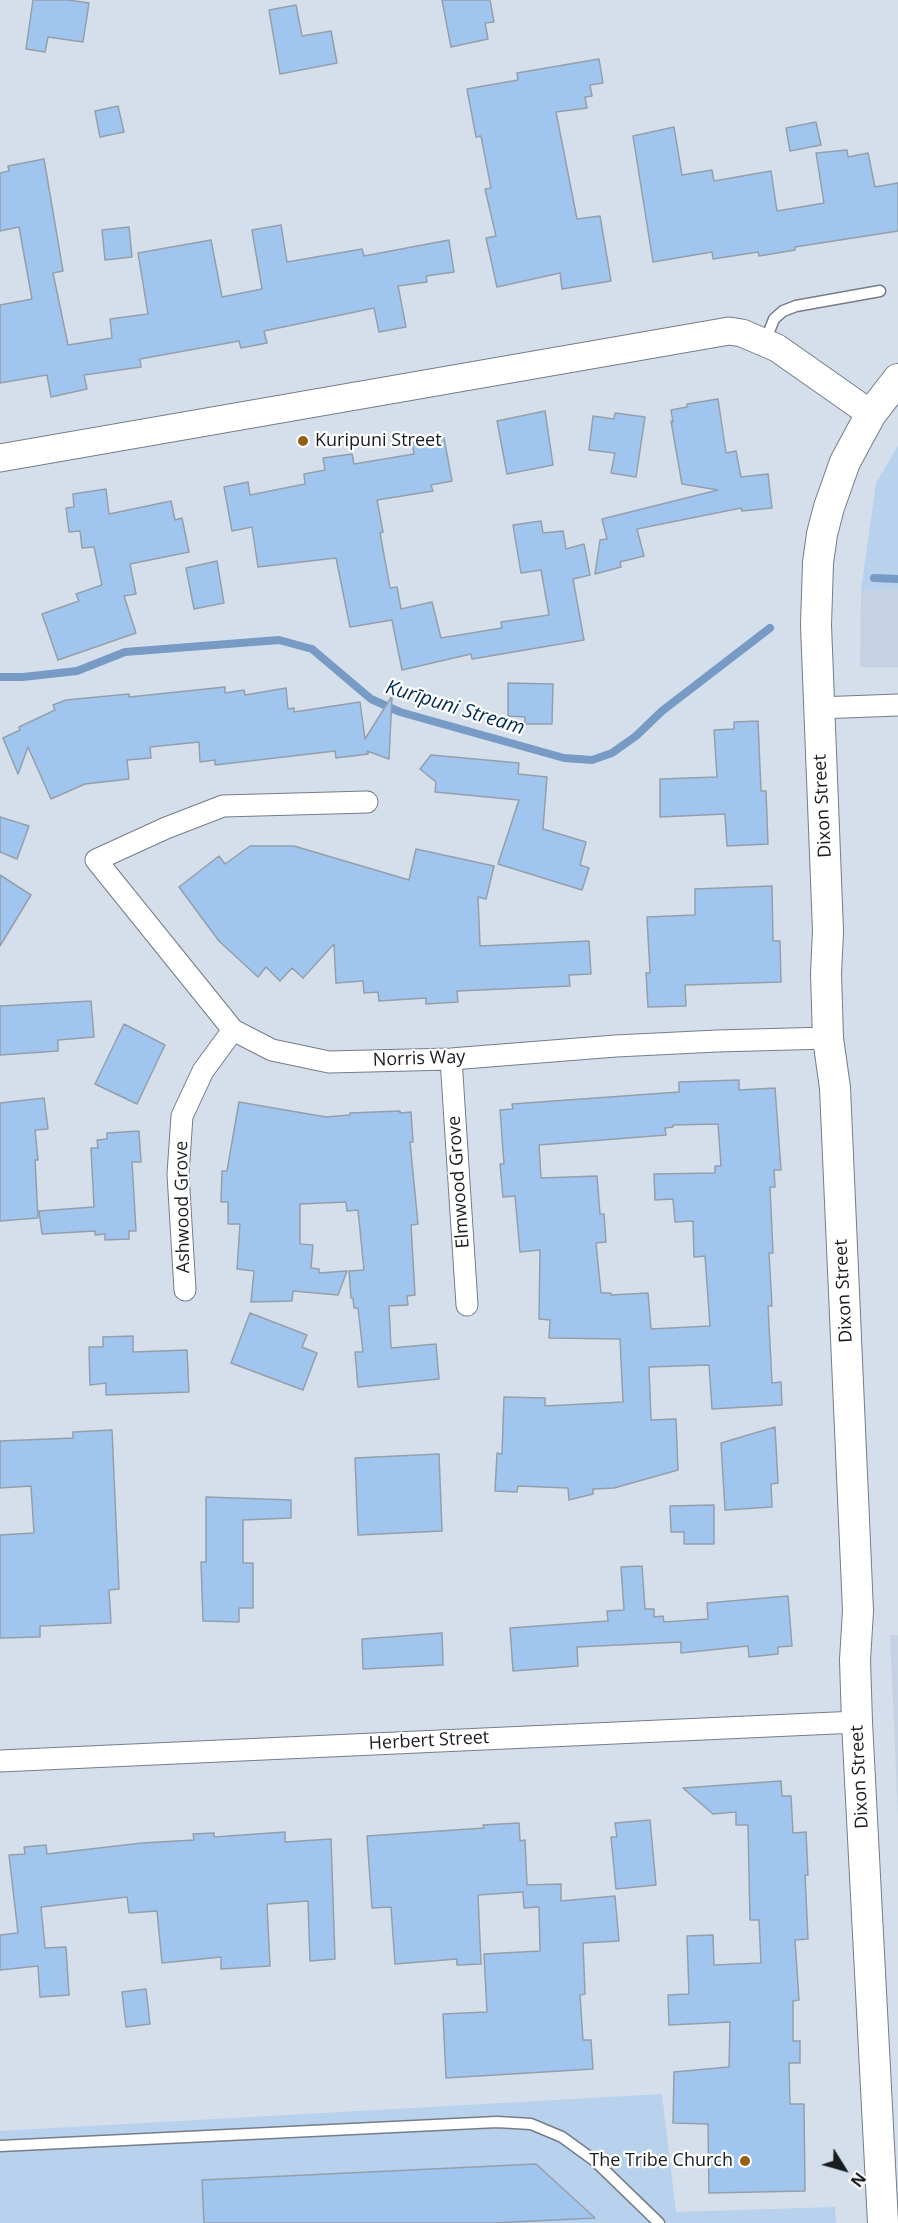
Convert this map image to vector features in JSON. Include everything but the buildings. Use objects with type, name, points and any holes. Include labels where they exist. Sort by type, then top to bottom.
[{"type":"main road","name":"Dixon Street","points":[[883,2223],[857,1722],[855,1660],[858,1611],[835,1088],[828,1038],[826,974],[828,921],[816,625],[818,563],[829,507],[845,462],[871,414],[898,379]]},
{"type":"street","points":[[0,459],[729,331],[742,333],[765,342],[797,361],[871,414]]},
{"type":"street","points":[[818,708],[898,705]]},
{"type":"street","name":"Norris Way","points":[[367,802],[223,806],[166,828],[96,860],[233,1030],[273,1050],[329,1062],[451,1059],[616,1046],[828,1038]]},
{"type":"street","name":"Ashwood Grove","points":[[185,1290],[178,1174],[182,1116],[203,1071],[233,1030]]},
{"type":"street","name":"Elmwood Grove","points":[[451,1059],[467,1305]]},
{"type":"street","name":"Herbert Street","points":[[0,1761],[857,1722]]},
{"type":"lane","points":[[765,342],[774,319],[783,311],[796,306],[880,291]]},
{"type":"lane","points":[[0,2146],[486,2122],[531,2124],[562,2137],[595,2161],[659,2223]]},
{"type":"shaded area","points":[[898,446],[898,589],[861,590],[876,483]]},
{"type":"shaded area","points":[[898,589],[898,667],[860,667],[861,590]]},
{"type":"shaded area","points":[[890,1635],[898,1635],[898,1817]]},
{"type":"shaded area","points":[[662,2094],[676,2212],[835,2207],[836,2223],[0,2223],[0,2131]]},
{"type":"waterway","name":"Kurīpuni Stream","points":[[874,578],[898,579]]},
{"type":"waterway","name":"Kurīpuni Stream","points":[[0,677],[77,671],[125,652],[279,640],[312,649],[371,699],[400,712],[564,758],[592,760],[612,753],[636,736],[662,711],[770,628]]},
{"type":"place","name":"Kuripuni Street","points":[[303,441]]},
{"type":"place","name":"The Tribe Church","points":[[745,2161]]}]
